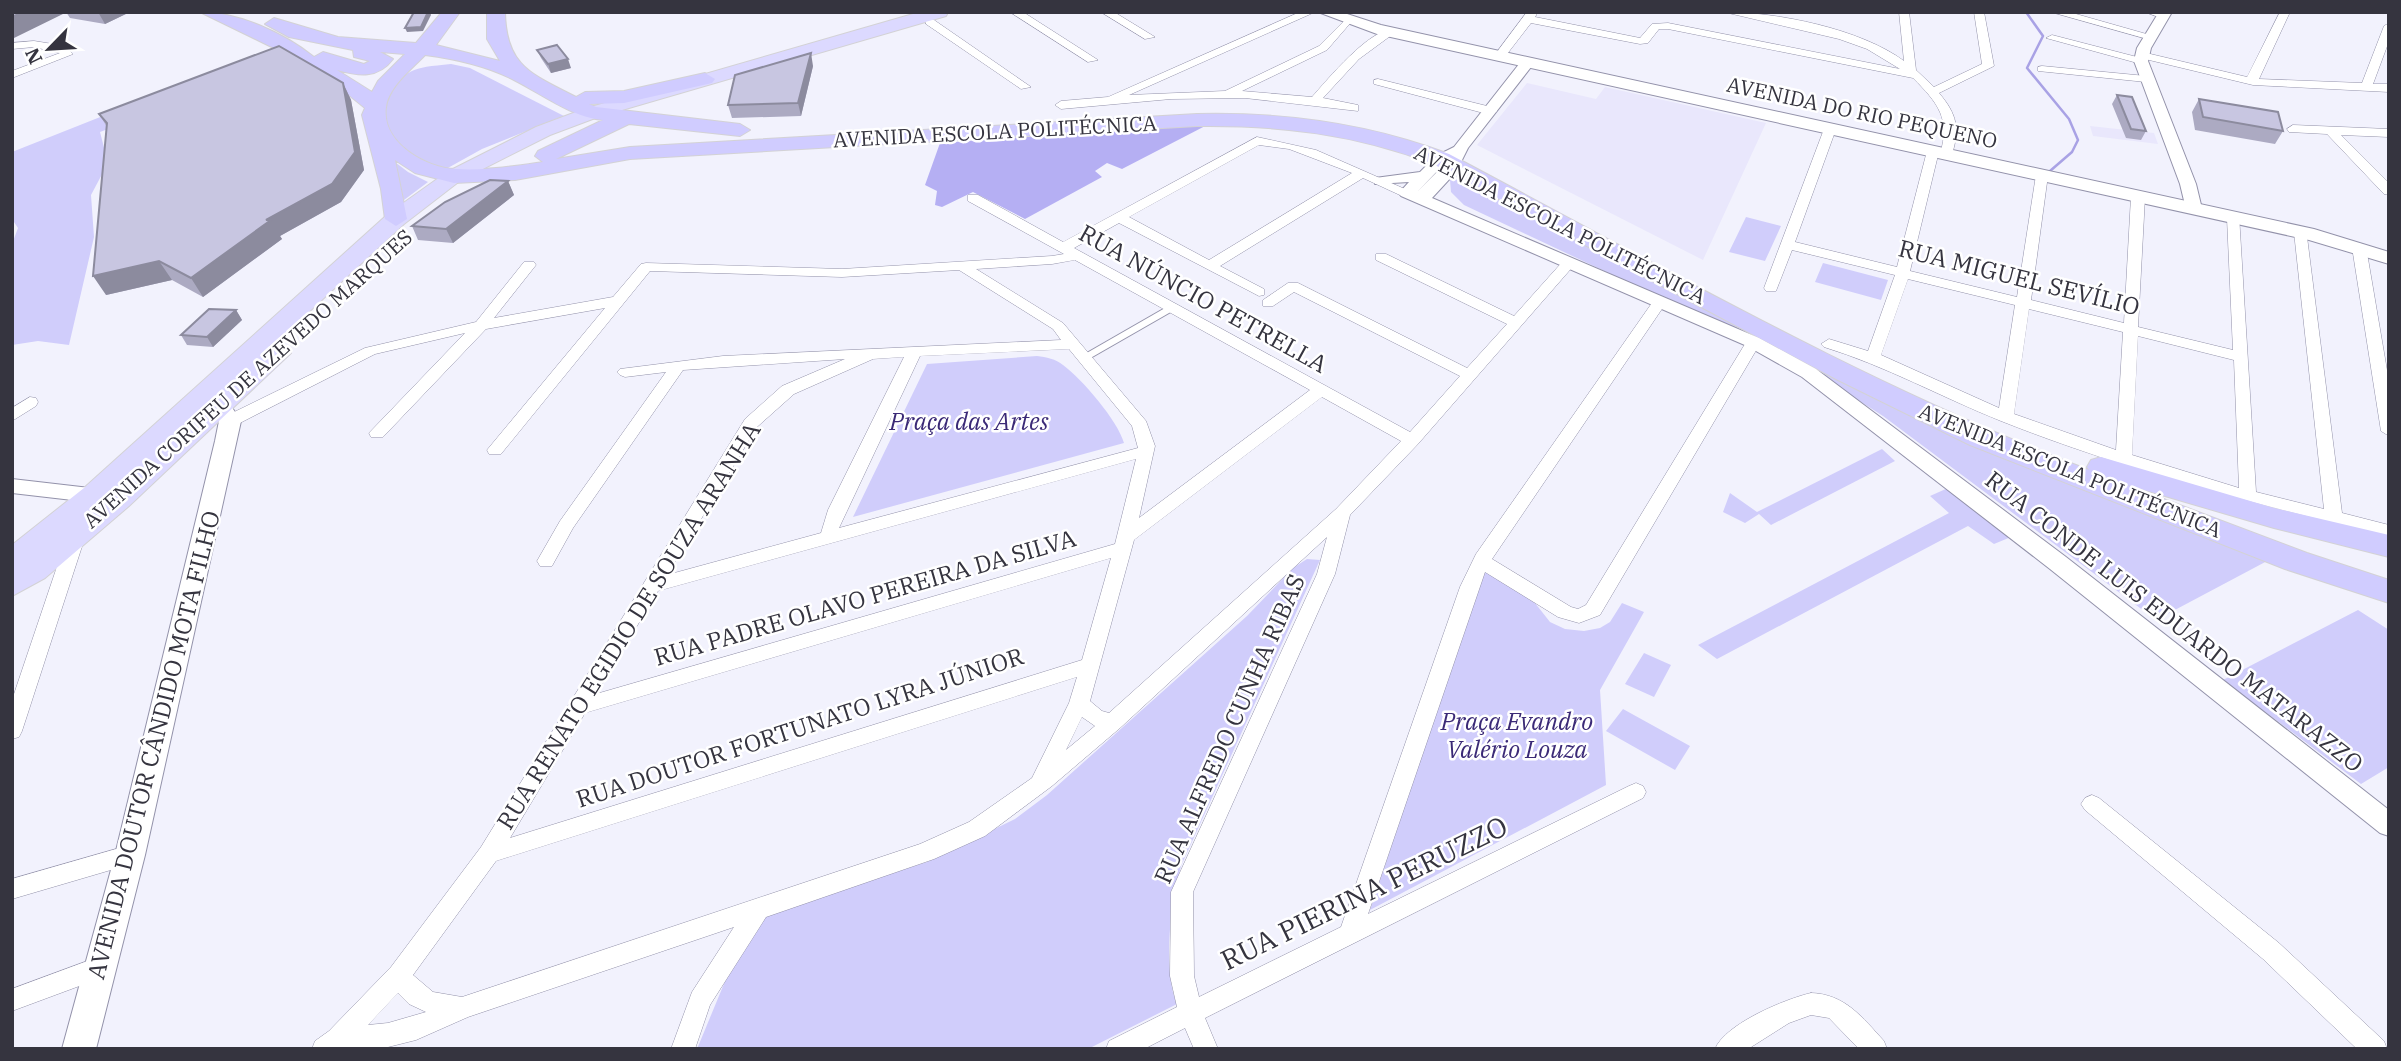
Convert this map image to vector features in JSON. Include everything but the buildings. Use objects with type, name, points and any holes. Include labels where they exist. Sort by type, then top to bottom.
[{"type":"highway","points":[[209,12],[293,50],[299,57],[341,79],[365,96],[375,107]]},
{"type":"highway","points":[[250,12],[303,37],[317,48],[379,55],[383,59],[376,67],[361,69],[316,55],[299,57]]},
{"type":"highway","points":[[396,219],[392,189],[373,123],[375,107],[385,85],[436,34],[451,12]]},
{"type":"highway","name":"AVENIDA ESCOLA POLITÉCNICA","points":[[496,12],[496,39],[518,74],[591,113],[682,126],[763,130],[1253,106],[1352,118],[1407,132],[1442,167],[1474,177],[1667,293],[1980,439],[2231,537],[2389,592]]},
{"type":"highway","points":[[303,37],[350,45],[419,50],[475,58],[518,74]]},
{"type":"highway","points":[[399,71],[427,62],[475,58]]},
{"type":"highway","points":[[563,98],[620,98],[705,79]]},
{"type":"highway","points":[[679,96],[670,109],[673,119],[682,126]]},
{"type":"highway","name":"AVENIDA ESCOLA POLITÉCNICA","points":[[375,107],[383,139],[391,149],[423,168],[454,176],[515,173],[630,153],[1196,120],[1280,120],[1372,136],[1720,289],[1984,421],[2106,469],[2274,518],[2386,534]]},
{"type":"highway","points":[[554,152],[583,129],[591,113]]},
{"type":"highway","name":"AVENIDA CORIFEU DE AZEVEDO MARQUES","points":[[515,173],[624,118]]},
{"type":"highway","points":[[1667,293],[1695,282],[1720,289]]},
{"type":"main road","name":"AVENIDA DO RIO PEQUENO","points":[[1325,12],[1388,32],[2301,232],[2389,258]]},
{"type":"main road","name":"AVENIDA CORIFEU DE AZEVEDO MARQUES","points":[[214,420],[396,219],[454,176],[543,131],[591,113],[705,79],[935,17],[962,13]]},
{"type":"main road","name":"AVENIDA CORIFEU DE AZEVEDO MARQUES","points":[[624,118],[679,96],[935,17]]},
{"type":"main road","name":"AVENIDA CORIFEU DE AZEVEDO MARQUES","points":[[12,561],[214,420],[399,240],[442,209],[515,173]]},
{"type":"main road","name":"AVENIDA DOUTOR CÂNDIDO MOTA FILHO","points":[[79,1049],[130,855],[214,420]]},
{"type":"main road","name":"AVENIDA CORIFEU DE AZEVEDO MARQUES","points":[[12,585],[35,570],[77,534],[107,497]]},
{"type":"street","points":[[1015,12],[1092,60]]},
{"type":"street","points":[[1107,12],[1149,37]]},
{"type":"street","points":[[1105,101],[1310,12]]},
{"type":"street","points":[[1729,12],[1815,30],[1856,43],[1914,73],[1945,109],[1952,129],[1939,153],[1903,273],[1873,358]]},
{"type":"street","points":[[1815,12],[1815,30]]},
{"type":"street","points":[[1904,12],[1914,73]]},
{"type":"street","points":[[1933,92],[1988,66],[1979,12]]},
{"type":"street","points":[[2056,12],[2151,37]]},
{"type":"street","points":[[2253,82],[2253,75],[2285,12]]},
{"type":"street","points":[[2160,13],[2141,58],[2146,79],[2188,184],[2194,209]]},
{"type":"street","points":[[1500,56],[1531,15],[1640,41],[1644,41],[1655,26],[1662,25],[1914,73]]},
{"type":"street","points":[[935,17],[1025,88]]},
{"type":"street","points":[[1227,94],[1323,48],[1348,20]]},
{"type":"street","points":[[2366,87],[2389,26]]},
{"type":"street","points":[[1316,99],[1355,57],[1388,32]]},
{"type":"street","points":[[2052,38],[2253,82],[2389,88]]},
{"type":"street","points":[[12,46],[34,44],[61,48],[67,54],[12,75]]},
{"type":"street","points":[[1414,196],[1461,147],[1528,62]]},
{"type":"street","points":[[2042,69],[2146,79]]},
{"type":"street","points":[[1378,82],[1491,111]]},
{"type":"street","points":[[1061,106],[1227,94],[1316,99],[1354,107]]},
{"type":"street","points":[[1771,288],[1830,129]]},
{"type":"street","points":[[2293,129],[2389,133]]},
{"type":"street","points":[[2331,131],[2389,191]]},
{"type":"street","name":"RUA CONDE LUIS EDUARDO MATARAZZO","points":[[1118,217],[1248,144],[1262,141],[1282,144],[1361,173],[1569,263],[1667,293],[1809,373],[1854,405],[2389,825]]},
{"type":"street","points":[[1380,181],[1442,167]]},
{"type":"street","points":[[1442,167],[1455,213]]},
{"type":"street","points":[[1211,265],[1361,173]]},
{"type":"street","points":[[2006,416],[2042,175]]},
{"type":"street","points":[[2124,458],[2138,197]]},
{"type":"street","name":"RUA NÚNCIO PETRELLA","points":[[973,198],[1412,440]]},
{"type":"street","points":[[1063,248],[1118,217],[1211,265],[1264,297],[1293,286],[1469,375]]},
{"type":"street","points":[[2234,218],[2248,496]]},
{"type":"street","points":[[2301,232],[2334,518]]},
{"type":"street","name":"RUA MIGUEL SEVÍLIO","points":[[1786,244],[2241,357]]},
{"type":"street","points":[[2359,247],[2389,431]]},
{"type":"street","points":[[495,450],[646,267],[842,273],[1052,260],[1079,255]]},
{"type":"street","points":[[1381,257],[1515,322]]},
{"type":"street","points":[[331,1044],[416,1028],[464,1007],[926,852],[977,829],[1039,784],[1097,736],[1342,513],[1412,440],[1569,263]]},
{"type":"street","points":[[377,433],[481,325],[529,265]]},
{"type":"street","points":[[962,266],[1058,326],[1140,425],[1145,436],[1146,451],[1125,542],[1075,711],[1039,784]]},
{"type":"street","points":[[1350,933],[1469,587],[1482,561],[1667,293]]},
{"type":"street","points":[[214,420],[370,351],[481,325],[617,301]]},
{"type":"street","points":[[1076,351],[1172,307]]},
{"type":"street","points":[[1482,561],[1565,612],[1579,616],[1593,610],[1753,342]]},
{"type":"street","name":"AVENIDA ESCOLA POLITÉCNICA","points":[[1829,344],[1873,358],[2006,416],[2124,458],[2386,534]]},
{"type":"street","points":[[830,537],[834,518],[915,350]]},
{"type":"street","name":"RUA RENATO EGIDIO DE SOUZA ARANHA","points":[[331,1044],[399,975],[489,854],[751,423],[788,390],[870,354],[915,350],[1076,351]]},
{"type":"street","points":[[625,372],[818,354],[870,354]]},
{"type":"street","points":[[546,561],[566,525],[678,366]]},
{"type":"street","points":[[1125,542],[1321,390]]},
{"type":"street","points":[[12,416],[30,402]]},
{"type":"street","points":[[654,585],[1146,451]]},
{"type":"street","points":[[12,486],[107,497]]},
{"type":"street","name":"RUA ALFREDO CUNHA RIBAS","points":[[1206,1049],[1190,1011],[1182,976],[1182,892],[1326,574],[1342,513]]},
{"type":"street","points":[[12,732],[77,534]]},
{"type":"street","name":"RUA PADRE OLAVO PEREIRA DA SILVA","points":[[579,707],[1125,542]]},
{"type":"street","name":"RUA DOUTOR FORTUNATO LYRA JÚNIOR","points":[[489,854],[1087,666]]},
{"type":"street","points":[[1075,711],[1113,722]]},
{"type":"street","points":[[1075,711],[1080,728],[1097,736]]},
{"type":"street","name":"RUA PIERINA PERUZZO","points":[[1118,1049],[1636,792]]},
{"type":"street","points":[[2092,804],[2272,951],[2375,1049]]},
{"type":"street","points":[[12,889],[130,855]]},
{"type":"street","points":[[683,1049],[700,1000],[758,909]]},
{"type":"street","points":[[12,1000],[101,967]]},
{"type":"street","points":[[399,975],[419,1000],[439,1007],[464,1007]]},
{"type":"street","points":[[1727,1049],[1789,1010],[1809,1003],[1821,1003],[1838,1010],[1875,1049]]},
{"type":"shaded area","points":[[1527,83],[1596,99],[1605,87],[1766,123],[1703,260],[1477,145]]},
{"type":"shaded area","points":[[1209,124],[1122,169],[1107,163],[1095,171],[1102,177],[1025,219],[973,192],[942,207],[935,205],[937,191],[925,185],[940,143]]},
{"type":"shaded area","points":[[2090,126],[2154,133],[2158,144],[2093,136]]},
{"type":"green space","points":[[264,52],[285,62],[100,132],[108,163],[91,195],[94,237],[69,345],[38,341],[12,345],[12,244],[18,228],[12,219],[12,152]]},
{"type":"green space","points":[[451,64],[470,68],[564,116],[482,149],[446,169],[419,160],[400,147],[393,138],[383,100],[398,81],[411,71]]},
{"type":"green space","points":[[387,156],[408,172],[428,182],[404,200]]},
{"type":"green space","points":[[1468,179],[1903,410],[2269,560],[2156,620],[1883,416],[1800,363],[1464,205],[1451,192],[1450,180]]},
{"type":"green space","points":[[1746,217],[1781,226],[1765,261],[1729,252]]},
{"type":"green space","points":[[1823,263],[1888,280],[1881,300],[1815,282]]},
{"type":"green space","name":"Praça das Artes","points":[[1037,356],[1057,361],[1080,380],[1107,412],[1124,443],[853,517],[927,364]]},
{"type":"green space","points":[[1882,449],[1895,461],[1771,525],[1759,514],[1745,523],[1723,512],[1730,493],[1757,512]]},
{"type":"green space","points":[[1948,488],[2011,537],[1994,544],[1968,526],[1717,659],[1698,645],[1949,513],[1930,496]]},
{"type":"green space","points":[[1307,559],[1320,560],[1181,866],[1171,917],[1169,955],[1172,990],[1177,1004],[1088,1049],[697,1049],[726,979],[768,913],[927,862],[1015,819],[1047,795],[1247,616],[1293,568]]},
{"type":"green space","name":"Praça Evandro Valério Louza","points":[[1484,569],[1535,603],[1550,622],[1565,629],[1584,631],[1600,628],[1610,622],[1622,603],[1644,612],[1600,690],[1606,785],[1370,910]]},
{"type":"green space","points":[[2358,610],[2389,630],[2389,767],[2361,784],[2223,680]]},
{"type":"green space","points":[[1644,653],[1671,665],[1654,697],[1625,684]]},
{"type":"green space","points":[[1623,709],[1690,746],[1675,770],[1606,731]]},
{"type":"waterway","points":[[2026,12],[2043,36],[2027,68],[2069,119],[2078,140],[2072,152],[2050,171]]}]
